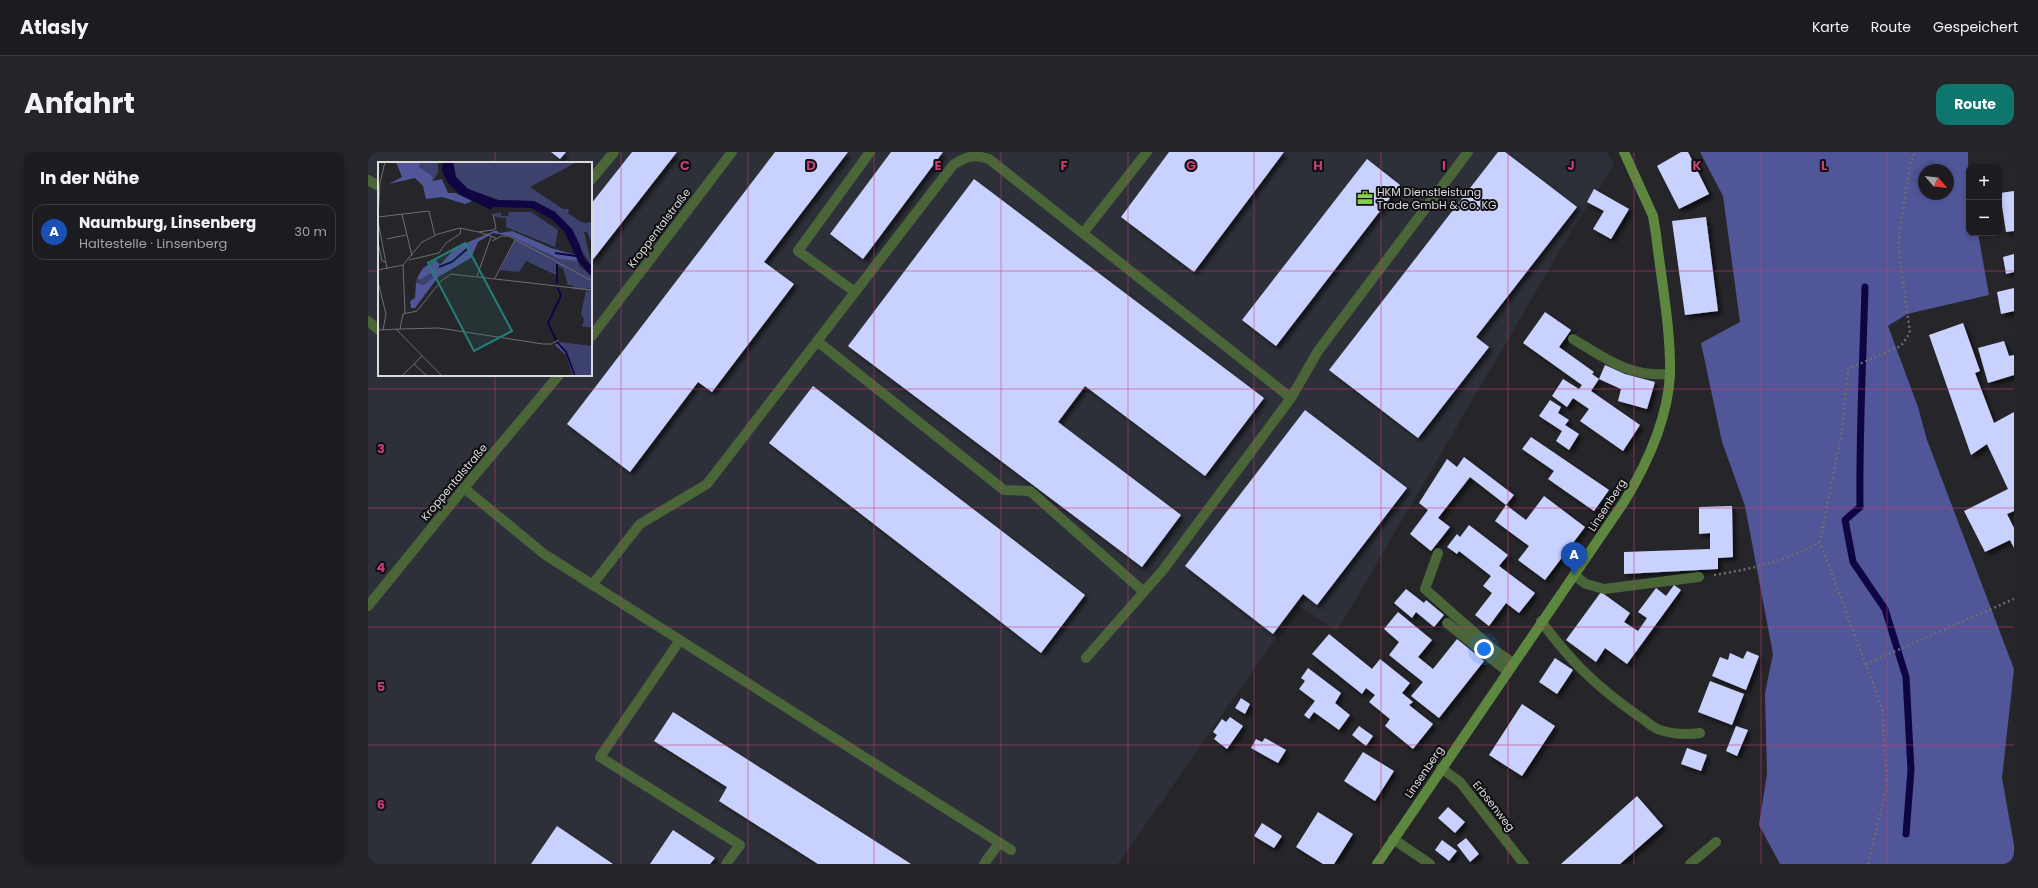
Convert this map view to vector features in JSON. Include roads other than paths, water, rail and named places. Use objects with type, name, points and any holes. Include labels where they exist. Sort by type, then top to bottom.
[{"type":"main road","name":"Linsenberg","points":[[1376,864],[1637,481],[1647,459],[1665,408],[1670,374],[1669,348],[1655,228],[1647,201],[1624,152]]},
{"type":"street","points":[[592,179],[614,152]]},
{"type":"street","name":"Kroppentalstraße","points":[[592,336],[732,152]]},
{"type":"street","points":[[855,292],[798,251],[870,152]]},
{"type":"street","points":[[1086,658],[1163,570],[1291,398],[1318,352],[1468,152]]},
{"type":"street","points":[[1083,233],[1145,153]]},
{"type":"street","points":[[592,585],[640,524],[707,484],[953,165],[965,158],[977,155],[989,159],[1291,398]]},
{"type":"street","points":[[368,180],[378,185]]},
{"type":"street","points":[[368,321],[378,329]]},
{"type":"street","points":[[1573,339],[1627,370],[1657,375],[1670,374]]},
{"type":"street","points":[[817,341],[1004,490],[1030,491],[1144,592]]},
{"type":"street","name":"Kroppentalstraße","points":[[368,606],[464,488],[558,376]]},
{"type":"street","points":[[464,488],[544,554],[1011,850]]},
{"type":"street","points":[[1438,553],[1425,589],[1510,667]]},
{"type":"street","points":[[1574,575],[1586,584],[1604,589],[1699,578]]},
{"type":"street","points":[[1541,621],[1563,651],[1588,677],[1659,730],[1688,735],[1700,733]]},
{"type":"street","points":[[1447,622],[1510,667]]},
{"type":"street","points":[[680,640],[600,757],[740,845],[726,864]]},
{"type":"street","name":"Erbsenweg","points":[[1441,768],[1460,782],[1524,864]]},
{"type":"street","points":[[1394,839],[1430,864]]},
{"type":"street","points":[[1690,864],[1716,842]]},
{"type":"street","points":[[984,864],[999,843]]},
{"type":"waterway","points":[[1865,287],[1860,507],[1845,520],[1853,562],[1885,609],[1906,677],[1911,770],[1906,834]]},
{"type":"place","name":"HKM Dienstleistung Trade GmbH & Co. KG","points":[[1365,198]]},
{"type":"place","name":"Naumburg, Linsenberg","points":[[1574,575]]}]
